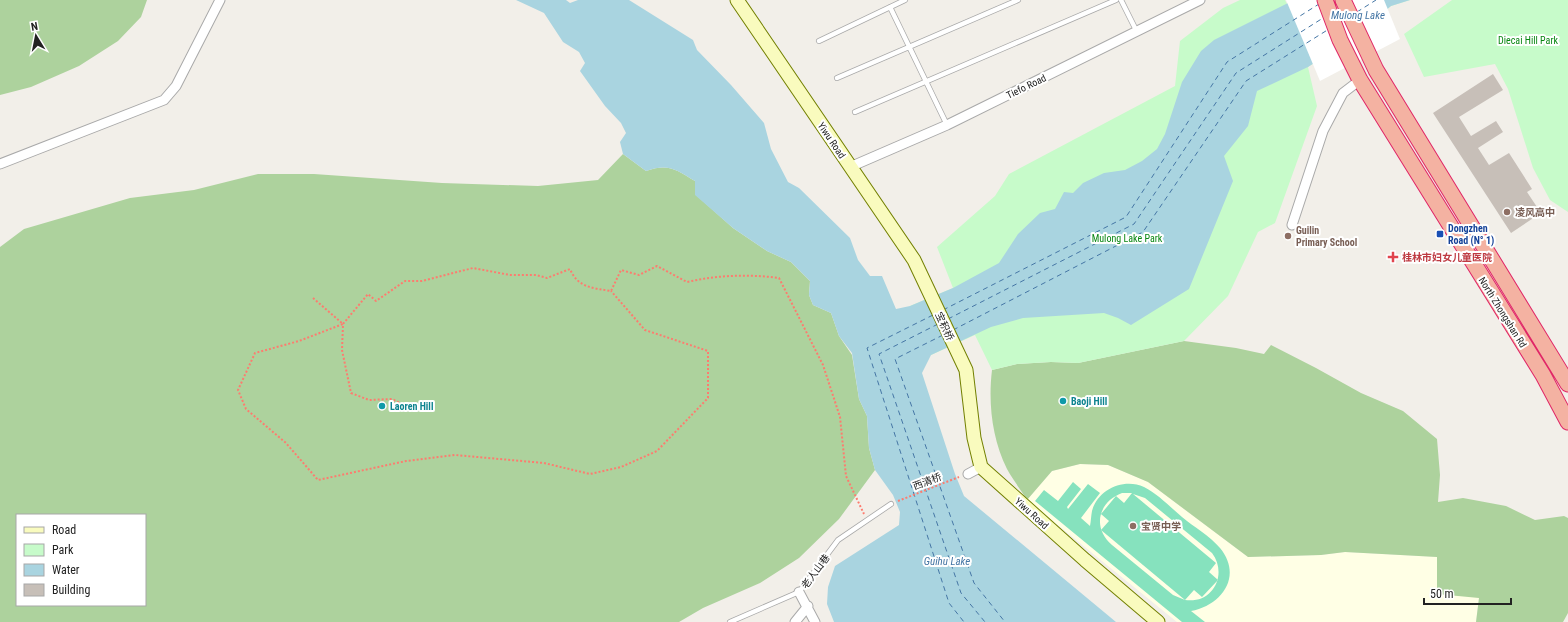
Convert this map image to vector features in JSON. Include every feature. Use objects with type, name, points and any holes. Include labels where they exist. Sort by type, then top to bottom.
[{"type":"highway","name":"North Zhongshan Rd","points":[[1325,0],[1340,40],[1360,80],[1543,375],[1568,422]]},
{"type":"highway","name":"North Zhongshan Rd","points":[[1343,0],[1376,70],[1568,384]]},
{"type":"main road","name":"Yiwu Road","points":[[736,0],[914,260],[924,281]]},
{"type":"main road","name":"宝积桥","points":[[924,281],[966,370],[974,438],[982,467]]},
{"type":"main road","name":"Yiwu Road","points":[[982,467],[1085,560],[1158,622]]},
{"type":"street","points":[[0,164],[164,100],[176,86],[220,0]]},
{"type":"street","name":"Tiefo Road","points":[[850,166],[947,125],[1200,0]]},
{"type":"street","points":[[1292,225],[1323,131],[1343,93],[1360,80]]},
{"type":"street","points":[[968,474],[982,467]]},
{"type":"street","points":[[800,592],[815,622]]},
{"type":"street","points":[[795,622],[808,606]]},
{"type":"lane","points":[[819,41],[905,0]]},
{"type":"lane","points":[[837,78],[1018,0]]},
{"type":"lane","points":[[855,112],[1116,0]]},
{"type":"lane","points":[[1121,0],[1137,32]]},
{"type":"lane","points":[[890,7],[947,125]]},
{"type":"lane","name":"老人山巷","points":[[730,622],[800,592],[838,540],[891,504]]},
{"type":"path","points":[[611,291],[620,270],[639,275],[657,266],[687,282],[707,277],[750,275],[779,278],[823,365],[840,416],[846,476],[868,520]]},
{"type":"path","points":[[473,268],[510,275],[536,275],[547,278],[570,269],[573,276],[588,288],[611,291],[645,330],[708,351],[708,398],[657,451],[621,467],[590,474],[544,463],[455,455],[406,461],[318,480],[286,443],[246,409],[238,390],[255,354],[299,341],[342,324],[368,294],[376,301],[405,281],[422,281],[473,268]]},
{"type":"path","points":[[313,298],[342,324],[342,350],[351,393],[369,400],[392,399],[406,406]]},
{"type":"path","name":"西清桥","points":[[891,504],[968,474]]},
{"type":"shaded area","name":"宝贤中学","points":[[1080,464],[1108,465],[1148,482],[1248,557],[1321,555],[1345,552],[1438,557],[1479,598],[1476,622],[1177,622],[1027,500],[1052,471]]},
{"type":"green space","points":[[0,0],[147,0],[141,17],[118,41],[79,66],[31,87],[0,95]]},
{"type":"green space","name":"Mulong Lake Park","points":[[1240,0],[1285,0],[1287,4],[1294,0],[1410,0],[1391,6],[1352,38],[1308,67],[1317,106],[1275,223],[1258,232],[1228,296],[1184,341],[1078,363],[1051,362],[1017,364],[992,370],[975,335],[931,355],[910,306],[953,288],[937,247],[995,196],[1009,174],[1175,86],[1180,41],[1223,8]]},
{"type":"green space","name":"Diecai Hill Park","points":[[1452,0],[1568,0],[1568,212],[1550,200],[1533,168],[1508,89],[1495,64],[1424,77],[1404,34]]},
{"type":"green space","points":[[623,154],[646,171],[661,168],[672,169],[695,181],[696,195],[733,228],[767,251],[791,262],[810,281],[809,295],[813,305],[831,313],[839,336],[852,355],[859,399],[867,416],[869,448],[875,470],[839,519],[799,558],[760,583],[703,608],[679,622],[0,622],[0,247],[24,229],[130,198],[194,190],[258,174],[314,174],[442,183],[538,186],[598,180]]},
{"type":"green space","points":[[1184,341],[1236,348],[1264,354],[1271,345],[1361,393],[1403,411],[1437,439],[1440,475],[1438,502],[1463,498],[1506,506],[1535,520],[1564,516],[1568,518],[1568,613],[1563,622],[1476,622],[1479,598],[1437,594],[1437,557],[1345,552],[1321,555],[1248,557],[1148,482],[1108,465],[1080,464],[1052,471],[1027,500],[1007,469],[998,446],[992,421],[992,370],[1017,364],[1051,362],[1078,363]]},
{"type":"green space","points":[[1073,482],[1081,489],[1067,507],[1068,509],[1088,484],[1100,493],[1081,518],[1090,526],[1092,511],[1095,503],[1106,491],[1120,485],[1136,485],[1144,487],[1154,493],[1207,536],[1220,548],[1227,558],[1230,569],[1226,588],[1220,596],[1212,603],[1191,611],[1205,622],[1182,622],[1035,501],[1044,490],[1058,501]],"holes":[[[1122,493],[1132,493],[1124,503],[1116,496]],[[1133,494],[1145,498],[1212,553],[1217,561],[1218,578],[1217,579],[1209,572],[1216,563]],[[1116,496],[1101,514],[1103,509]],[[1101,514],[1109,521],[1101,530]],[[1102,531],[1185,600],[1173,595],[1112,545]],[[1217,581],[1210,592],[1203,597],[1195,600],[1185,600],[1194,590],[1202,597]]]},
{"type":"water","points":[[516,0],[566,0],[570,3],[578,0],[629,0],[693,40],[697,50],[731,85],[764,123],[771,149],[788,182],[799,188],[850,238],[858,260],[870,276],[882,276],[896,309],[910,306],[953,288],[999,263],[1018,234],[1040,213],[1055,209],[1064,192],[1073,193],[1083,183],[1104,173],[1125,170],[1142,161],[1157,149],[1165,134],[1182,82],[1201,51],[1214,40],[1294,0],[1410,0],[1391,6],[1352,38],[1308,67],[1257,91],[1248,126],[1224,156],[1233,181],[1189,289],[1131,325],[1104,313],[1023,318],[991,327],[931,355],[922,373],[955,474],[964,496],[1116,622],[834,622],[827,604],[828,587],[835,566],[899,525],[900,512],[893,495],[875,470],[869,448],[867,416],[859,399],[852,353],[839,336],[831,313],[813,305],[809,295],[810,281],[791,262],[767,251],[733,228],[695,195],[695,181],[672,169],[661,168],[646,171],[623,154],[620,142],[626,133],[621,123],[605,106],[580,71],[585,63],[579,52],[563,42],[544,13]]},
{"type":"pier","points":[[1286,0],[1384,0],[1400,39],[1320,81]]},
{"type":"building","points":[[1493,74],[1503,90],[1459,117],[1471,136],[1496,121],[1503,132],[1478,148],[1489,165],[1509,153],[1532,189],[1527,192],[1541,213],[1511,233],[1433,113]]},
{"type":"ferry route","points":[[1357,12],[1376,0]]},
{"type":"ferry route","points":[[943,310],[1126,217],[1227,62],[1319,4]]},
{"type":"ferry route","points":[[948,319],[1134,224],[1236,73],[1323,18]]},
{"type":"ferry route","points":[[953,330],[1143,232],[1246,81],[1329,29]]},
{"type":"ferry route","points":[[933,315],[867,348],[949,603],[964,622]]},
{"type":"ferry route","points":[[938,324],[879,354],[961,593],[985,622]]},
{"type":"ferry route","points":[[943,335],[895,359],[974,583],[1005,622]]},
{"type":"place","name":"凌风高中","points":[[1507,212]]},
{"type":"place","name":"Dongzhen Road (N° 1)","points":[[1440,234]]},
{"type":"place","name":"Guilin Primary School","points":[[1288,236]]},
{"type":"place","name":"桂林市妇女儿童医院","points":[[1393,257]]},
{"type":"place","name":"Baoji Hill","points":[[1063,401]]},
{"type":"place","name":"Laoren Hill","points":[[382,406]]},
{"type":"place","name":"宝贤中学","points":[[1133,526]]},
{"type":"water label","name":"Mulong Lake","points":[[1358,15]]},
{"type":"water label","name":"Guihu Lake","points":[[947,561]]}]
